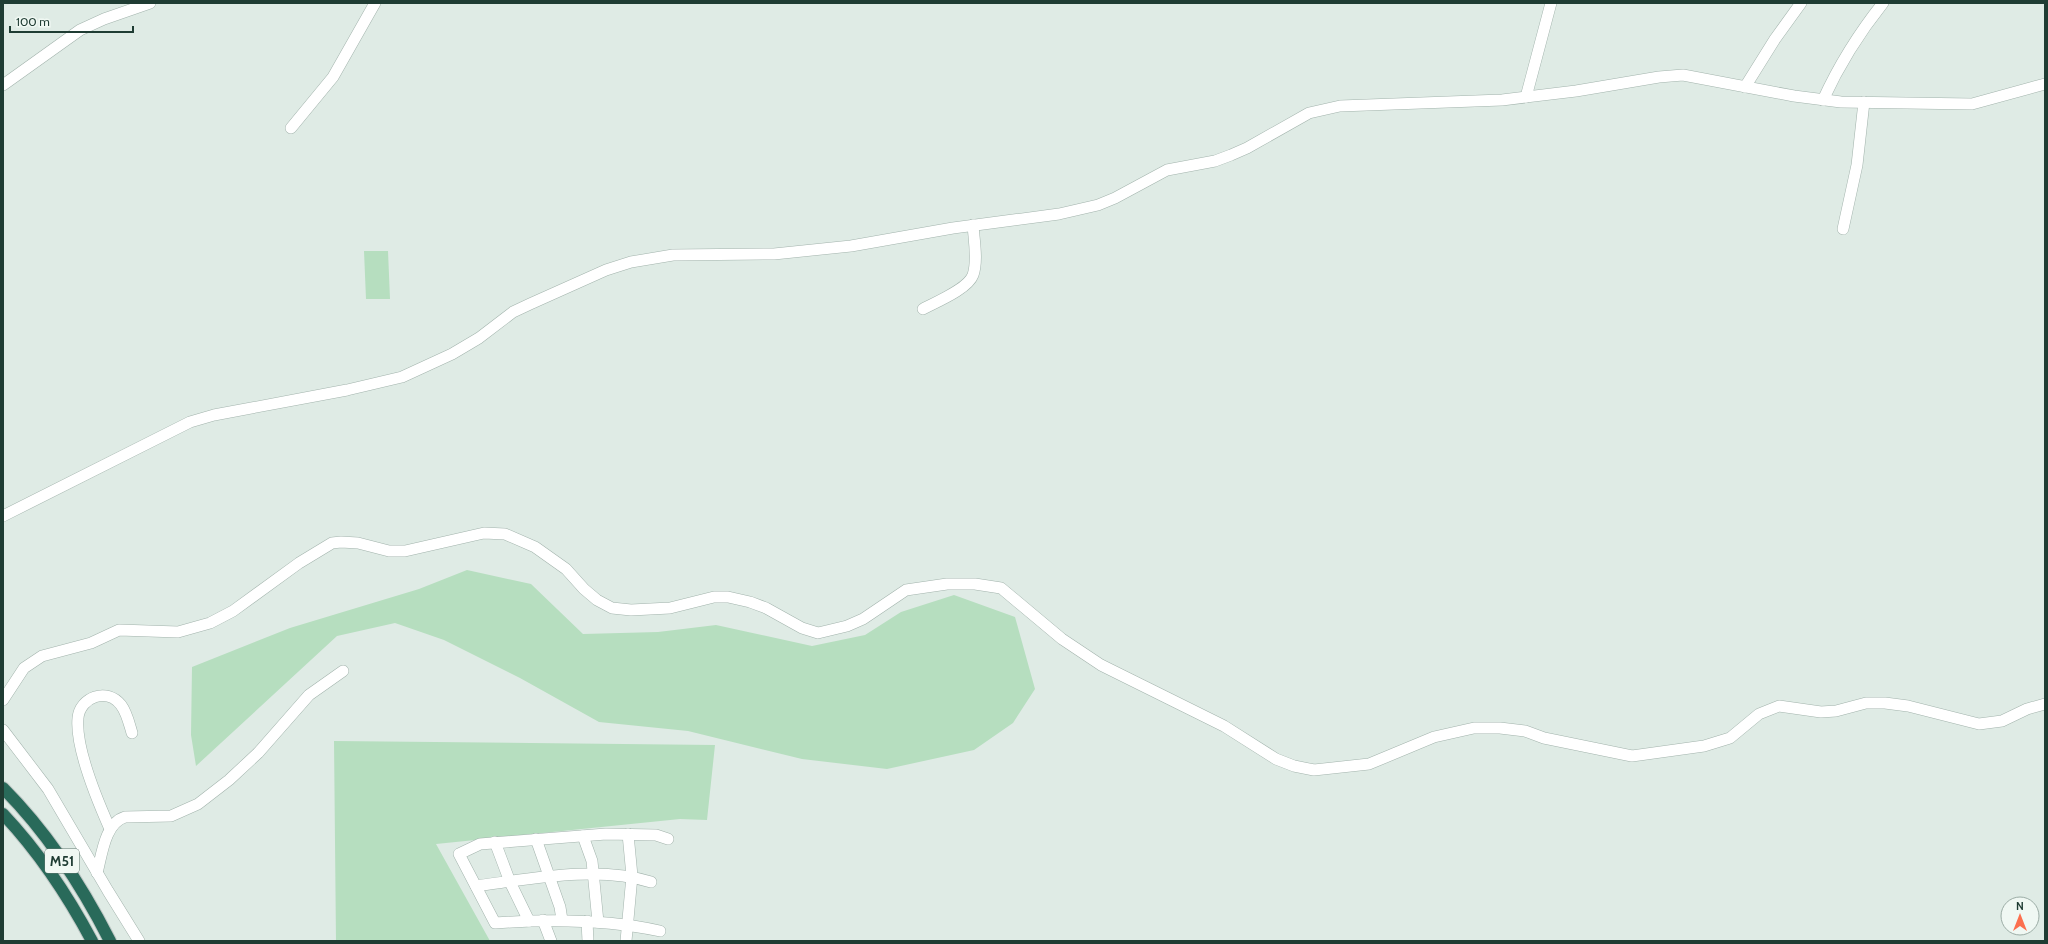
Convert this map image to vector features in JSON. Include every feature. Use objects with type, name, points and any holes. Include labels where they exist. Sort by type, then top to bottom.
[{"type":"highway","name":"M51","points":[[3,788],[39,829],[64,864],[93,910],[110,941]]},
{"type":"highway","name":"M51","points":[[3,814],[37,854],[67,898],[92,941]]},
{"type":"street","points":[[3,85],[80,30],[104,19],[150,3]]},
{"type":"street","points":[[291,128],[333,77],[375,3]]},
{"type":"street","points":[[1526,97],[1552,3]]},
{"type":"street","points":[[1745,87],[1774,39],[1801,3]]},
{"type":"street","points":[[1823,100],[1833,78],[1863,28],[1883,3]]},
{"type":"street","points":[[3,516],[190,422],[214,415],[347,390],[402,377],[452,354],[479,338],[513,312],[534,301],[606,270],[631,262],[673,255],[774,254],[851,246],[973,225],[1059,214],[1098,205],[1115,198],[1167,170],[1215,161],[1231,155],[1247,148],[1294,120],[1323,109],[1340,106],[1502,100],[1576,91],[1671,76],[1697,77],[1745,87],[1823,100],[1864,102],[1972,104],[2045,84]]},
{"type":"street","points":[[1844,229],[1857,165],[1864,102]]},
{"type":"street","points":[[923,309],[961,288],[973,276],[975,267],[973,225]]},
{"type":"street","points":[[3,700],[24,668],[38,658],[91,643],[119,630],[172,632],[198,628],[233,611],[300,563],[332,544],[341,542],[358,543],[389,551],[405,551],[484,534],[505,534],[535,547],[566,569],[597,600],[612,608],[631,610],[670,608],[710,597],[728,597],[750,602],[766,608],[802,628],[818,633],[840,629],[863,619],[906,590],[947,584],[975,584],[1001,588],[1062,639],[1101,665],[1224,726],[1276,759],[1294,766],[1314,770],[1369,764],[1434,737],[1474,728],[1500,728],[1525,732],[1544,738],[1632,756],[1704,746],[1730,738],[1759,714],[1779,706],[1821,712],[1836,711],[1866,702],[1885,703],[1908,706],[1979,724],[2002,721],[2027,709],[2045,704]]},
{"type":"street","points":[[97,873],[110,829],[119,819],[126,817],[171,816],[198,804],[229,780],[258,753],[309,695],[343,671]]},
{"type":"street","points":[[110,829],[92,788],[78,734],[78,718],[81,706],[87,700],[97,697],[106,697],[117,701],[124,710],[132,733]]},
{"type":"street","points":[[3,730],[48,789],[139,941]]},
{"type":"street","points":[[626,941],[632,876],[628,834]]},
{"type":"street","points":[[660,931],[627,924],[562,920],[495,923],[459,854],[480,844],[536,839],[628,834],[656,835],[668,840]]},
{"type":"street","points":[[583,836],[592,861],[593,874],[592,922],[588,941]]},
{"type":"street","points":[[536,839],[548,878],[560,907],[562,920]]},
{"type":"street","points":[[495,842],[510,882],[529,921]]},
{"type":"street","points":[[476,886],[593,874],[632,876],[650,882]]},
{"type":"street","points":[[543,920],[551,941]]},
{"type":"green space","points":[[364,251],[388,251],[390,299],[366,299]]},
{"type":"green space","points":[[467,570],[531,584],[583,634],[658,632],[716,625],[812,646],[865,635],[901,612],[954,595],[1015,617],[1035,689],[1013,723],[974,750],[887,769],[802,759],[688,731],[599,722],[520,678],[444,640],[395,623],[337,636],[196,766],[191,735],[192,667],[290,628],[419,589]]},
{"type":"green space","points":[[334,741],[715,745],[707,820],[680,819],[436,844],[490,941],[336,941]]}]
